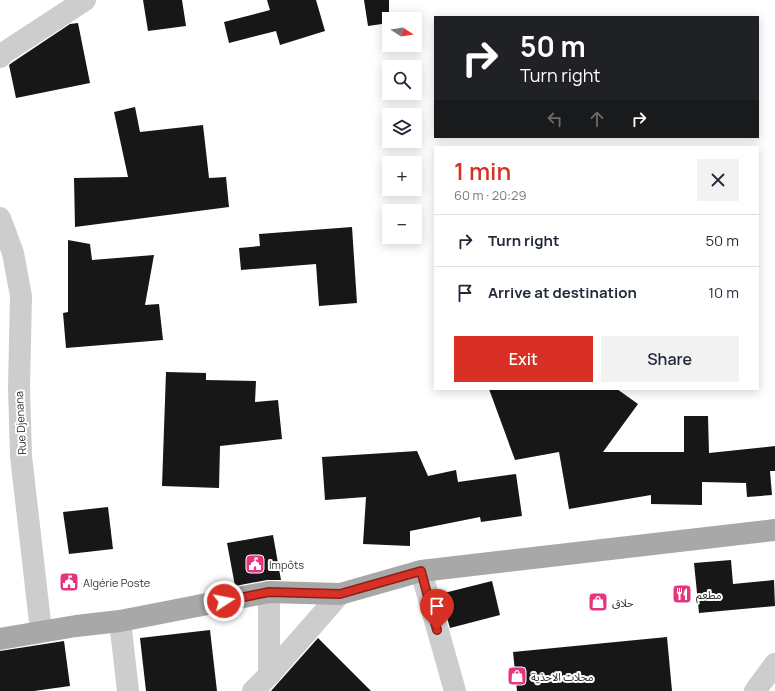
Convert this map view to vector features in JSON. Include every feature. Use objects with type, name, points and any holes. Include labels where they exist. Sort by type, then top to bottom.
[{"type":"main road","points":[[0,639],[76,626],[120,621],[269,592],[340,594],[421,571],[775,530]]},
{"type":"street","points":[[0,57],[5,52],[85,0]]},
{"type":"street","name":"Rue Djenana","points":[[0,218],[14,253],[21,296],[19,388],[21,456],[41,632]]},
{"type":"street","points":[[421,571],[455,691]]},
{"type":"street","points":[[269,592],[270,675]]},
{"type":"street","points":[[253,691],[270,675],[340,594]]},
{"type":"street","points":[[120,621],[128,691]]},
{"type":"street","points":[[755,691],[775,664]]},
{"type":"building","points":[[143,0],[182,0],[186,26],[148,31]]},
{"type":"building","points":[[267,0],[316,0],[325,31],[280,45],[276,31],[229,43],[224,22],[270,10]]},
{"type":"building","points":[[364,0],[389,0],[389,12],[382,12],[382,24],[368,26]]},
{"type":"building","points":[[78,23],[90,83],[16,98],[9,65],[70,24]]},
{"type":"building","points":[[135,107],[140,132],[203,125],[209,178],[226,177],[229,207],[75,227],[74,178],[128,177],[114,112]]},
{"type":"building","points":[[352,227],[357,303],[319,306],[316,264],[241,270],[239,248],[260,246],[259,234]]},
{"type":"building","points":[[68,240],[90,244],[92,260],[154,255],[145,305],[159,304],[163,340],[66,348],[63,313],[68,312]]},
{"type":"building","points":[[166,372],[206,373],[206,380],[256,381],[255,402],[278,400],[282,439],[220,446],[219,488],[162,486]]},
{"type":"building","points":[[489,390],[618,390],[638,404],[603,452],[684,452],[684,416],[708,416],[709,453],[775,446],[775,471],[770,471],[772,495],[747,497],[746,483],[702,482],[702,505],[651,504],[651,495],[569,509],[559,452],[515,460]]},
{"type":"building","points":[[417,451],[428,476],[456,470],[458,482],[516,474],[522,516],[481,522],[480,517],[410,531],[410,546],[363,544],[366,497],[325,500],[322,457]]},
{"type":"building","points":[[108,507],[113,549],[69,554],[63,512]]},
{"type":"building","name":"Impôts","points":[[273,535],[281,580],[267,580],[235,586],[227,543]]},
{"type":"building","points":[[731,560],[733,584],[774,580],[775,606],[699,613],[694,563]]},
{"type":"building","points":[[492,581],[500,615],[450,628],[440,594]]},
{"type":"building","points":[[210,630],[217,691],[146,691],[140,638]]},
{"type":"building","points":[[667,637],[672,691],[517,691],[513,652]]},
{"type":"building","points":[[318,638],[371,691],[271,691]]},
{"type":"building","points":[[64,641],[70,686],[34,691],[0,691],[0,651]]},
{"type":"place","name":"Impôts","points":[[255,564]]},
{"type":"place","name":"Algérie Poste","points":[[69,582]]},
{"type":"place","name":"مطعم","points":[[682,594]]},
{"type":"place","name":"حلاق","points":[[598,602]]},
{"type":"place","name":"محلات الاحذية","points":[[517,676]]},
{"type":"route","points":[[224,601],[269,592],[340,594],[421,571],[437,630]]}]
